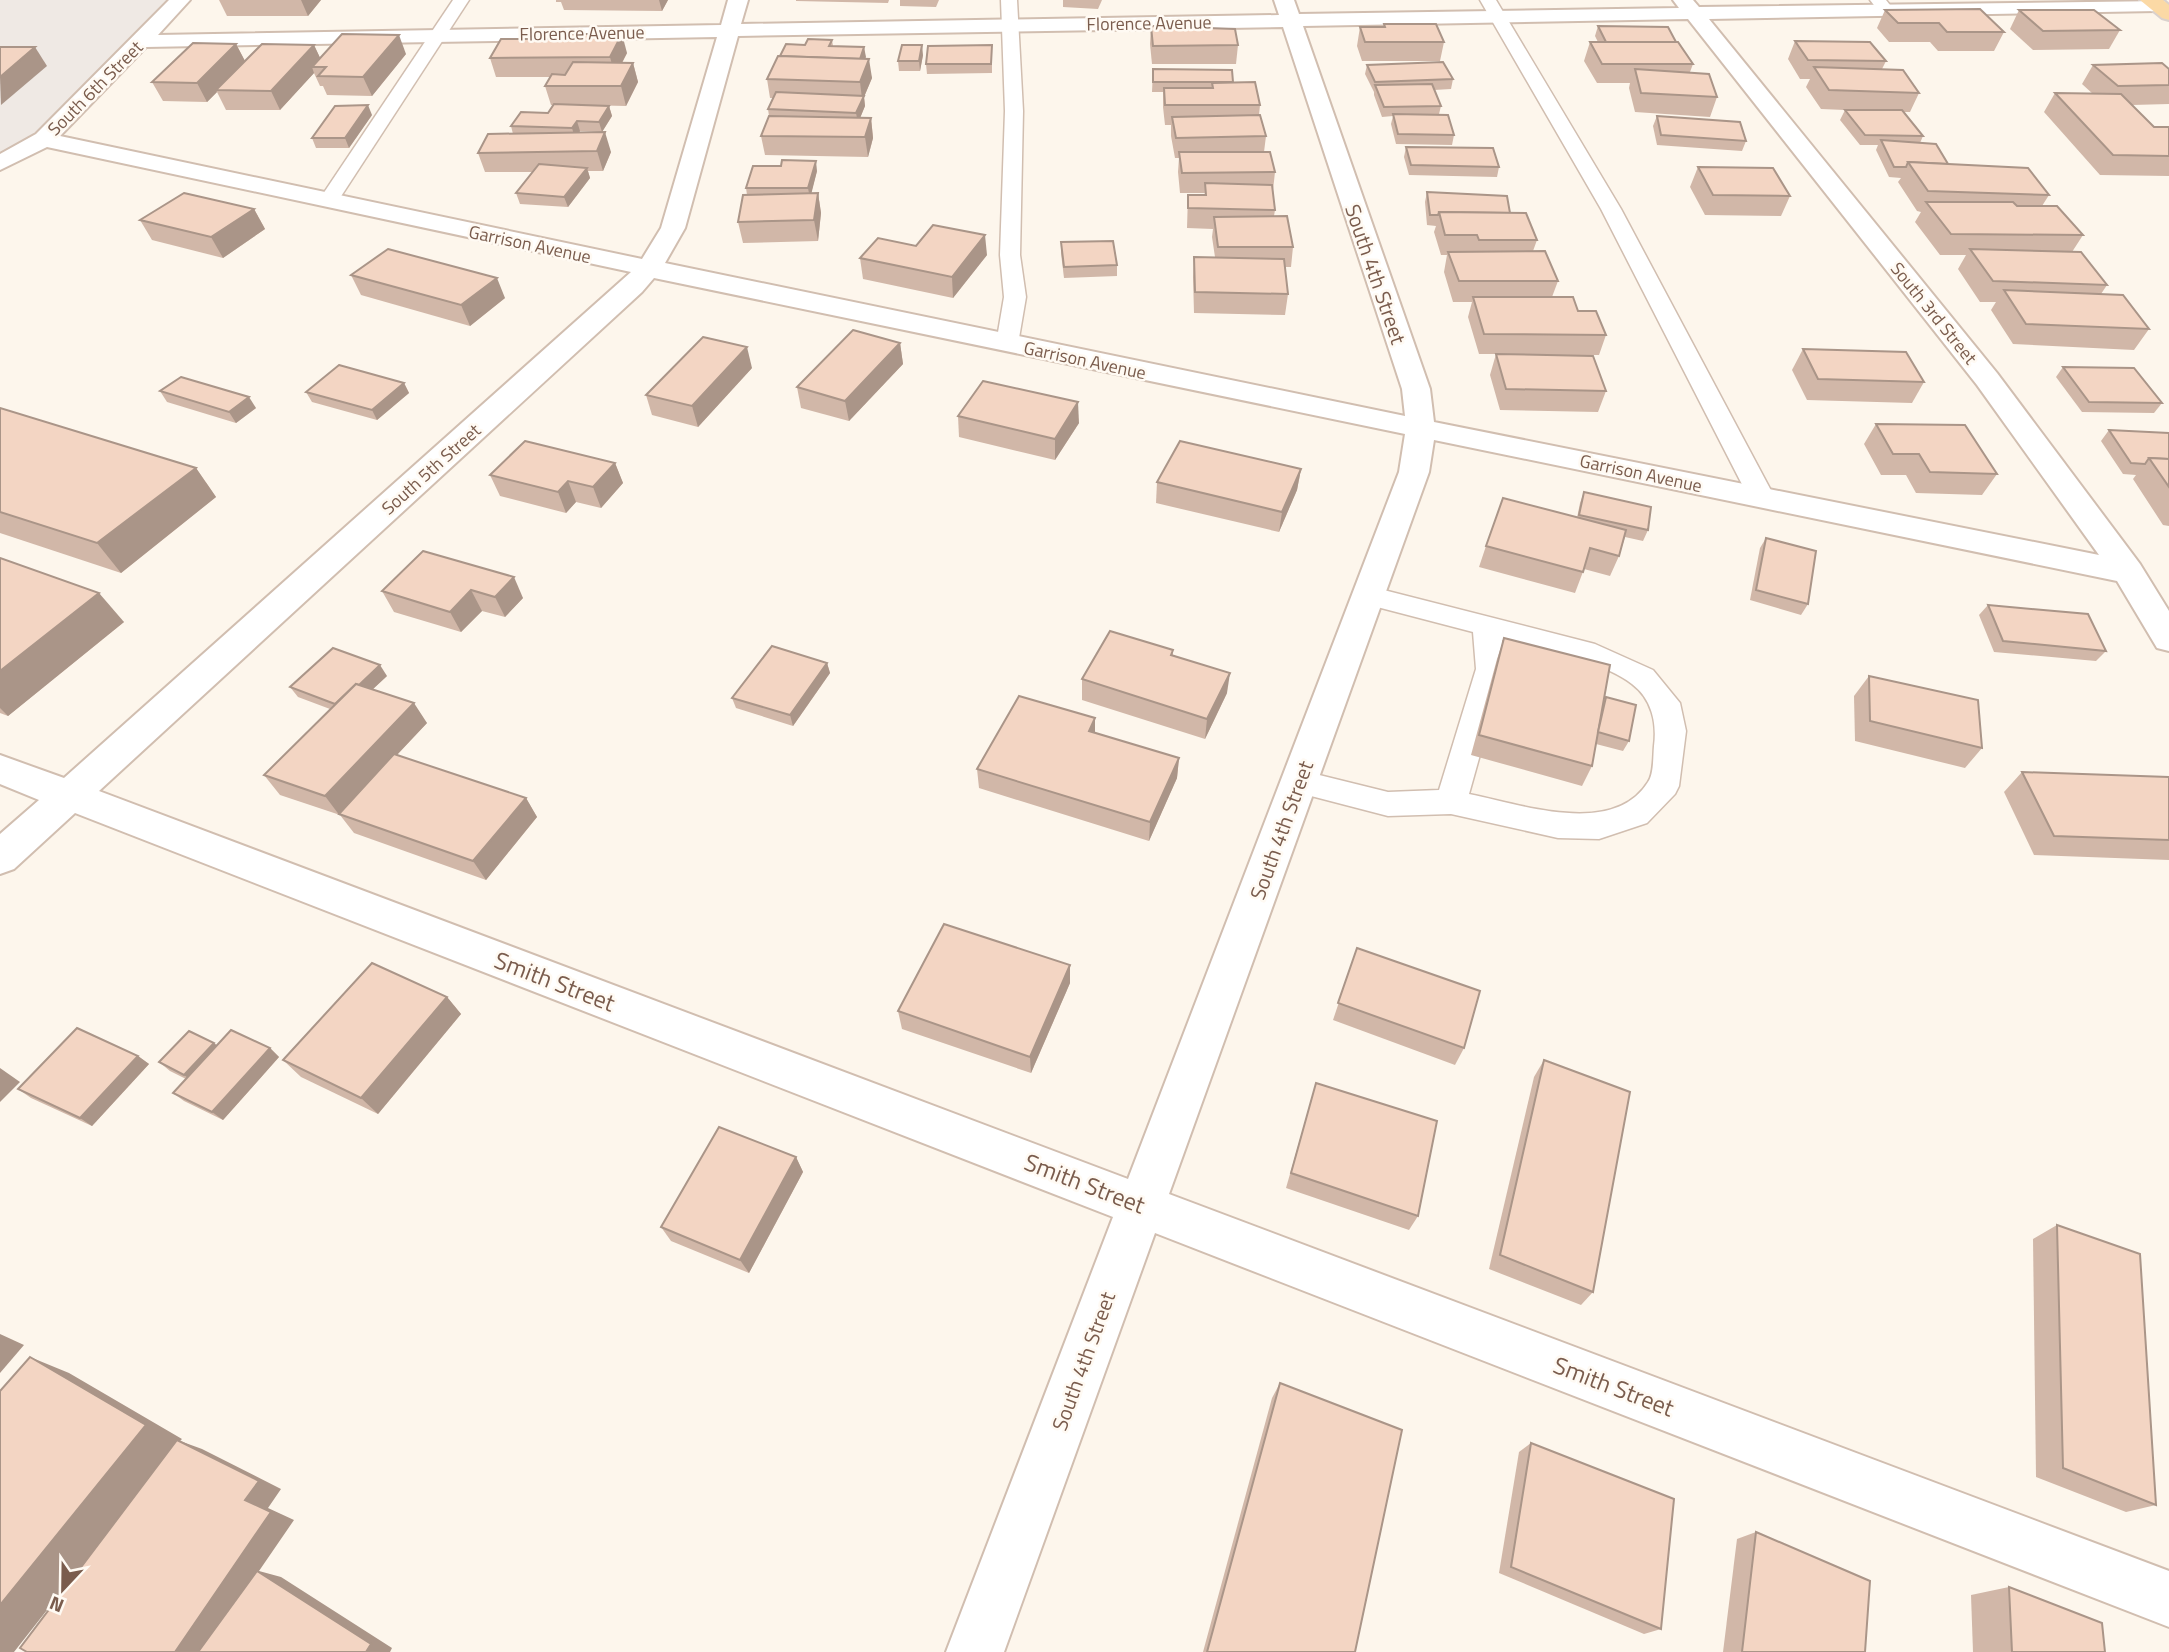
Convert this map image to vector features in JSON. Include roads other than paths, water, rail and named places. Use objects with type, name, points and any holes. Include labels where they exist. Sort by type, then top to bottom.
[{"type":"street","name":"South 6th Street","points":[[0,163],[44,139],[180,0]]},
{"type":"street","name":"South 5th Street","points":[[0,858],[623,295],[662,253],[673,228],[738,0]]},
{"type":"street","name":"Florence Avenue","points":[[141,41],[1010,26],[1287,10],[2161,5]]},
{"type":"street","name":"South 3rd Street","points":[[1688,7],[1987,379],[2128,572],[2169,639]]},
{"type":"street","name":"South 4th Street","points":[[975,1652],[1415,471],[1422,429],[1416,389],[1287,10]]},
{"type":"street","name":"Garrison Avenue","points":[[44,139],[1007,344],[2128,572]]},
{"type":"street","name":"Smith Street","points":[[0,769],[2169,1599]]},
{"type":"lane","points":[[329,200],[461,0]]},
{"type":"lane","points":[[1007,344],[1016,297],[1010,255],[1014,111],[1009,0]]},
{"type":"lane","points":[[1493,9],[1611,209],[1762,498]]},
{"type":"lane","points":[[1298,782],[1388,804],[1451,802],[1558,825],[1599,826],[1636,814],[1664,786],[1671,731],[1665,703],[1643,677],[1595,654],[1368,596]]},
{"type":"lane","points":[[1451,802],[1490,669],[1487,626]]}]
